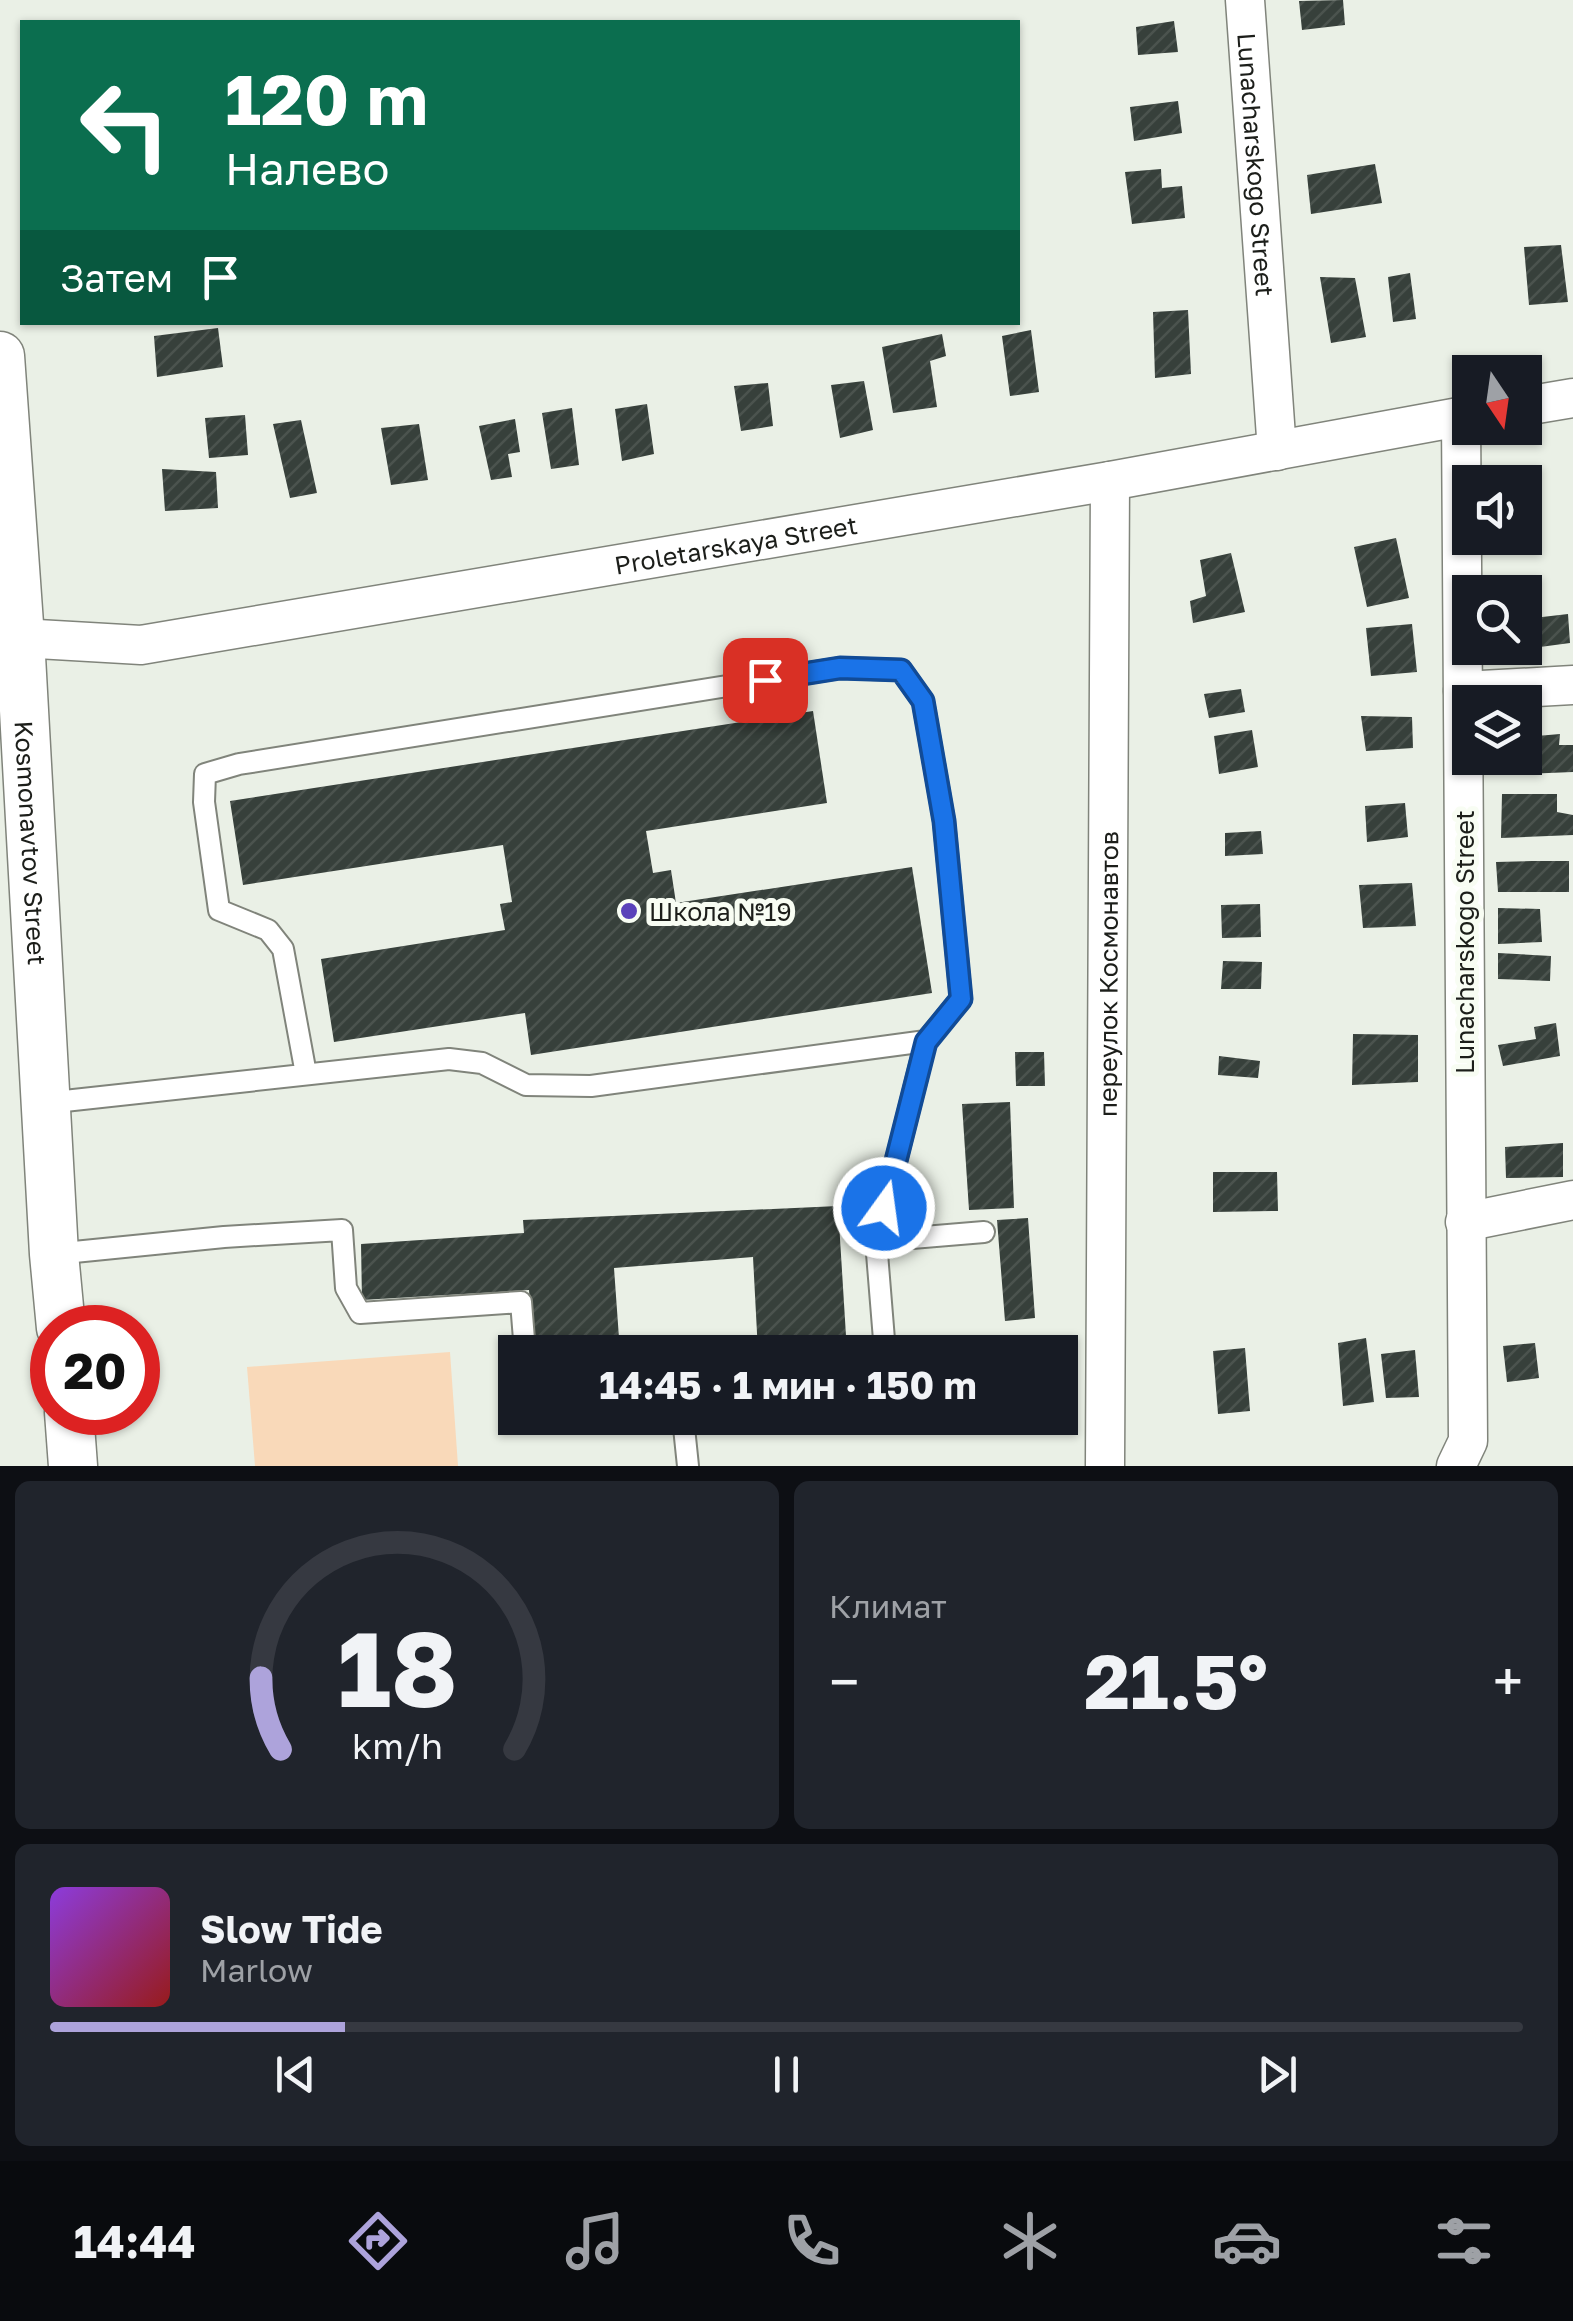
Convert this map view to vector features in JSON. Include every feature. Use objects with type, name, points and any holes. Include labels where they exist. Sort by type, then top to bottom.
[{"type":"street","name":"Lunacharskogo Street","points":[[1245,0],[1278,451]]},
{"type":"street","name":"Kosmonavtov Street","points":[[0,356],[10,635],[59,1305]]},
{"type":"street","points":[[1542,403],[1573,398]]},
{"type":"street","name":"Proletarskaya Street","points":[[10,635],[142,645],[1110,481],[1452,419]]},
{"type":"street","name":"Lunacharskogo Street","points":[[1463,685],[1466,445]]},
{"type":"street","name":"переулок Космонавтов","points":[[1104,1466],[1110,481]]},
{"type":"street","points":[[1542,688],[1573,686]]},
{"type":"street","name":"Lunacharskogo Street","points":[[1456,1466],[1468,1442],[1463,775]]},
{"type":"street","points":[[1465,1222],[1573,1200]]},
{"type":"street","points":[[70,1435],[73,1466]]},
{"type":"lane","points":[[306,1074],[283,949],[268,930],[219,910],[204,802],[205,774],[239,764],[840,668],[901,670],[923,701],[944,821],[961,999],[926,1042],[876,1241],[884,1335]]},
{"type":"lane","points":[[46,1103],[449,1059],[482,1063],[526,1084],[591,1086],[926,1042]]},
{"type":"lane","points":[[54,1254],[342,1230],[346,1288],[360,1313],[521,1302],[524,1335]]},
{"type":"lane","points":[[876,1241],[984,1232]]},
{"type":"lane","points":[[685,1435],[688,1466]]},
{"type":"shaded area","points":[[450,1352],[458,1466],[255,1466],[247,1367]]},
{"type":"building","points":[[1343,0],[1345,25],[1302,30],[1299,1]]},
{"type":"building","points":[[1174,21],[1178,52],[1138,55],[1136,27]]},
{"type":"building","points":[[1178,101],[1182,133],[1134,141],[1130,107]]},
{"type":"building","points":[[1375,164],[1382,203],[1311,214],[1307,175]]},
{"type":"building","points":[[1161,169],[1162,188],[1182,186],[1185,218],[1132,224],[1125,172]]},
{"type":"building","points":[[1561,245],[1568,302],[1529,305],[1524,247]]},
{"type":"building","points":[[1410,273],[1416,319],[1393,322],[1388,277]]},
{"type":"building","points":[[1320,277],[1355,278],[1366,337],[1331,343]]},
{"type":"building","points":[[1188,310],[1191,374],[1155,378],[1153,312]]},
{"type":"building","points":[[218,328],[223,367],[157,377],[154,336]]},
{"type":"building","points":[[1031,330],[1039,392],[1010,396],[1002,336]]},
{"type":"building","points":[[942,334],[946,356],[930,361],[937,407],[893,413],[882,347]]},
{"type":"building","points":[[864,381],[873,430],[840,438],[831,385]]},
{"type":"building","points":[[768,383],[773,426],[741,431],[734,386]]},
{"type":"building","points":[[647,404],[654,454],[622,461],[615,409]]},
{"type":"building","points":[[572,408],[579,465],[551,469],[542,413]]},
{"type":"building","points":[[245,415],[248,455],[209,458],[205,418]]},
{"type":"building","points":[[515,419],[520,452],[508,454],[512,477],[491,480],[479,426]]},
{"type":"building","points":[[301,420],[317,493],[290,498],[273,424]]},
{"type":"building","points":[[419,424],[428,480],[391,485],[381,428]]},
{"type":"building","points":[[162,469],[216,472],[218,508],[165,511]]},
{"type":"building","points":[[1396,538],[1409,598],[1367,607],[1354,547]]},
{"type":"building","points":[[1231,553],[1245,612],[1193,623],[1190,601],[1206,596],[1200,560]]},
{"type":"building","points":[[1568,614],[1570,643],[1542,647],[1542,617]]},
{"type":"building","points":[[1412,624],[1417,672],[1371,676],[1366,628]]},
{"type":"building","points":[[1241,689],[1245,712],[1209,718],[1204,694]]},
{"type":"building","points":[[813,711],[827,803],[646,831],[653,873],[671,870],[676,903],[912,867],[932,993],[531,1055],[525,1013],[334,1042],[321,959],[505,930],[500,904],[512,902],[503,845],[243,885],[230,801]]},
{"type":"building","points":[[1361,716],[1412,717],[1413,748],[1366,751]]},
{"type":"building","points":[[1252,730],[1258,767],[1219,774],[1214,736]]},
{"type":"building","points":[[1560,734],[1559,745],[1573,745],[1573,772],[1542,773],[1542,736]]},
{"type":"building","points":[[1502,794],[1557,794],[1557,812],[1573,815],[1573,835],[1501,838]]},
{"type":"building","points":[[1405,803],[1408,837],[1367,842],[1365,806]]},
{"type":"building","points":[[1261,831],[1263,854],[1225,856],[1225,833]]},
{"type":"building","points":[[1569,861],[1569,892],[1498,892],[1496,862]]},
{"type":"building","points":[[1412,883],[1416,926],[1363,928],[1359,885]]},
{"type":"building","points":[[1260,904],[1261,937],[1222,938],[1221,905]]},
{"type":"building","points":[[1498,908],[1540,909],[1542,942],[1498,944]]},
{"type":"building","points":[[1498,953],[1551,956],[1550,981],[1498,979]]},
{"type":"building","points":[[1223,961],[1262,962],[1261,989],[1221,989]]},
{"type":"building","points":[[1556,1023],[1560,1056],[1503,1066],[1498,1045],[1536,1039],[1534,1027]]},
{"type":"building","points":[[1353,1034],[1418,1035],[1418,1082],[1352,1085]]},
{"type":"building","points":[[1015,1052],[1044,1052],[1045,1086],[1016,1086]]},
{"type":"building","points":[[1219,1056],[1260,1061],[1258,1078],[1218,1075]]},
{"type":"building","points":[[1010,1102],[1014,1208],[969,1210],[962,1104]]},
{"type":"building","points":[[1563,1143],[1563,1177],[1506,1178],[1505,1147]]},
{"type":"building","points":[[1213,1172],[1277,1172],[1278,1211],[1213,1212]]},
{"type":"building","points":[[838,1206],[846,1335],[757,1335],[753,1257],[614,1268],[619,1335],[533,1335],[529,1290],[362,1300],[361,1244],[524,1233],[523,1220]]},
{"type":"building","points":[[1028,1218],[1035,1318],[1005,1321],[997,1220]]},
{"type":"building","points":[[1366,1338],[1374,1402],[1343,1406],[1338,1343]]},
{"type":"building","points":[[1535,1343],[1539,1378],[1507,1382],[1503,1346]]},
{"type":"building","points":[[1245,1348],[1250,1411],[1218,1414],[1213,1351]]},
{"type":"building","points":[[1415,1350],[1419,1397],[1386,1398],[1381,1354]]},
{"type":"place","name":"Школа №19","points":[[629,911]]},
{"type":"route","points":[[765,680],[840,668],[901,670],[923,701],[944,821],[961,999],[926,1042],[884,1208]]}]
